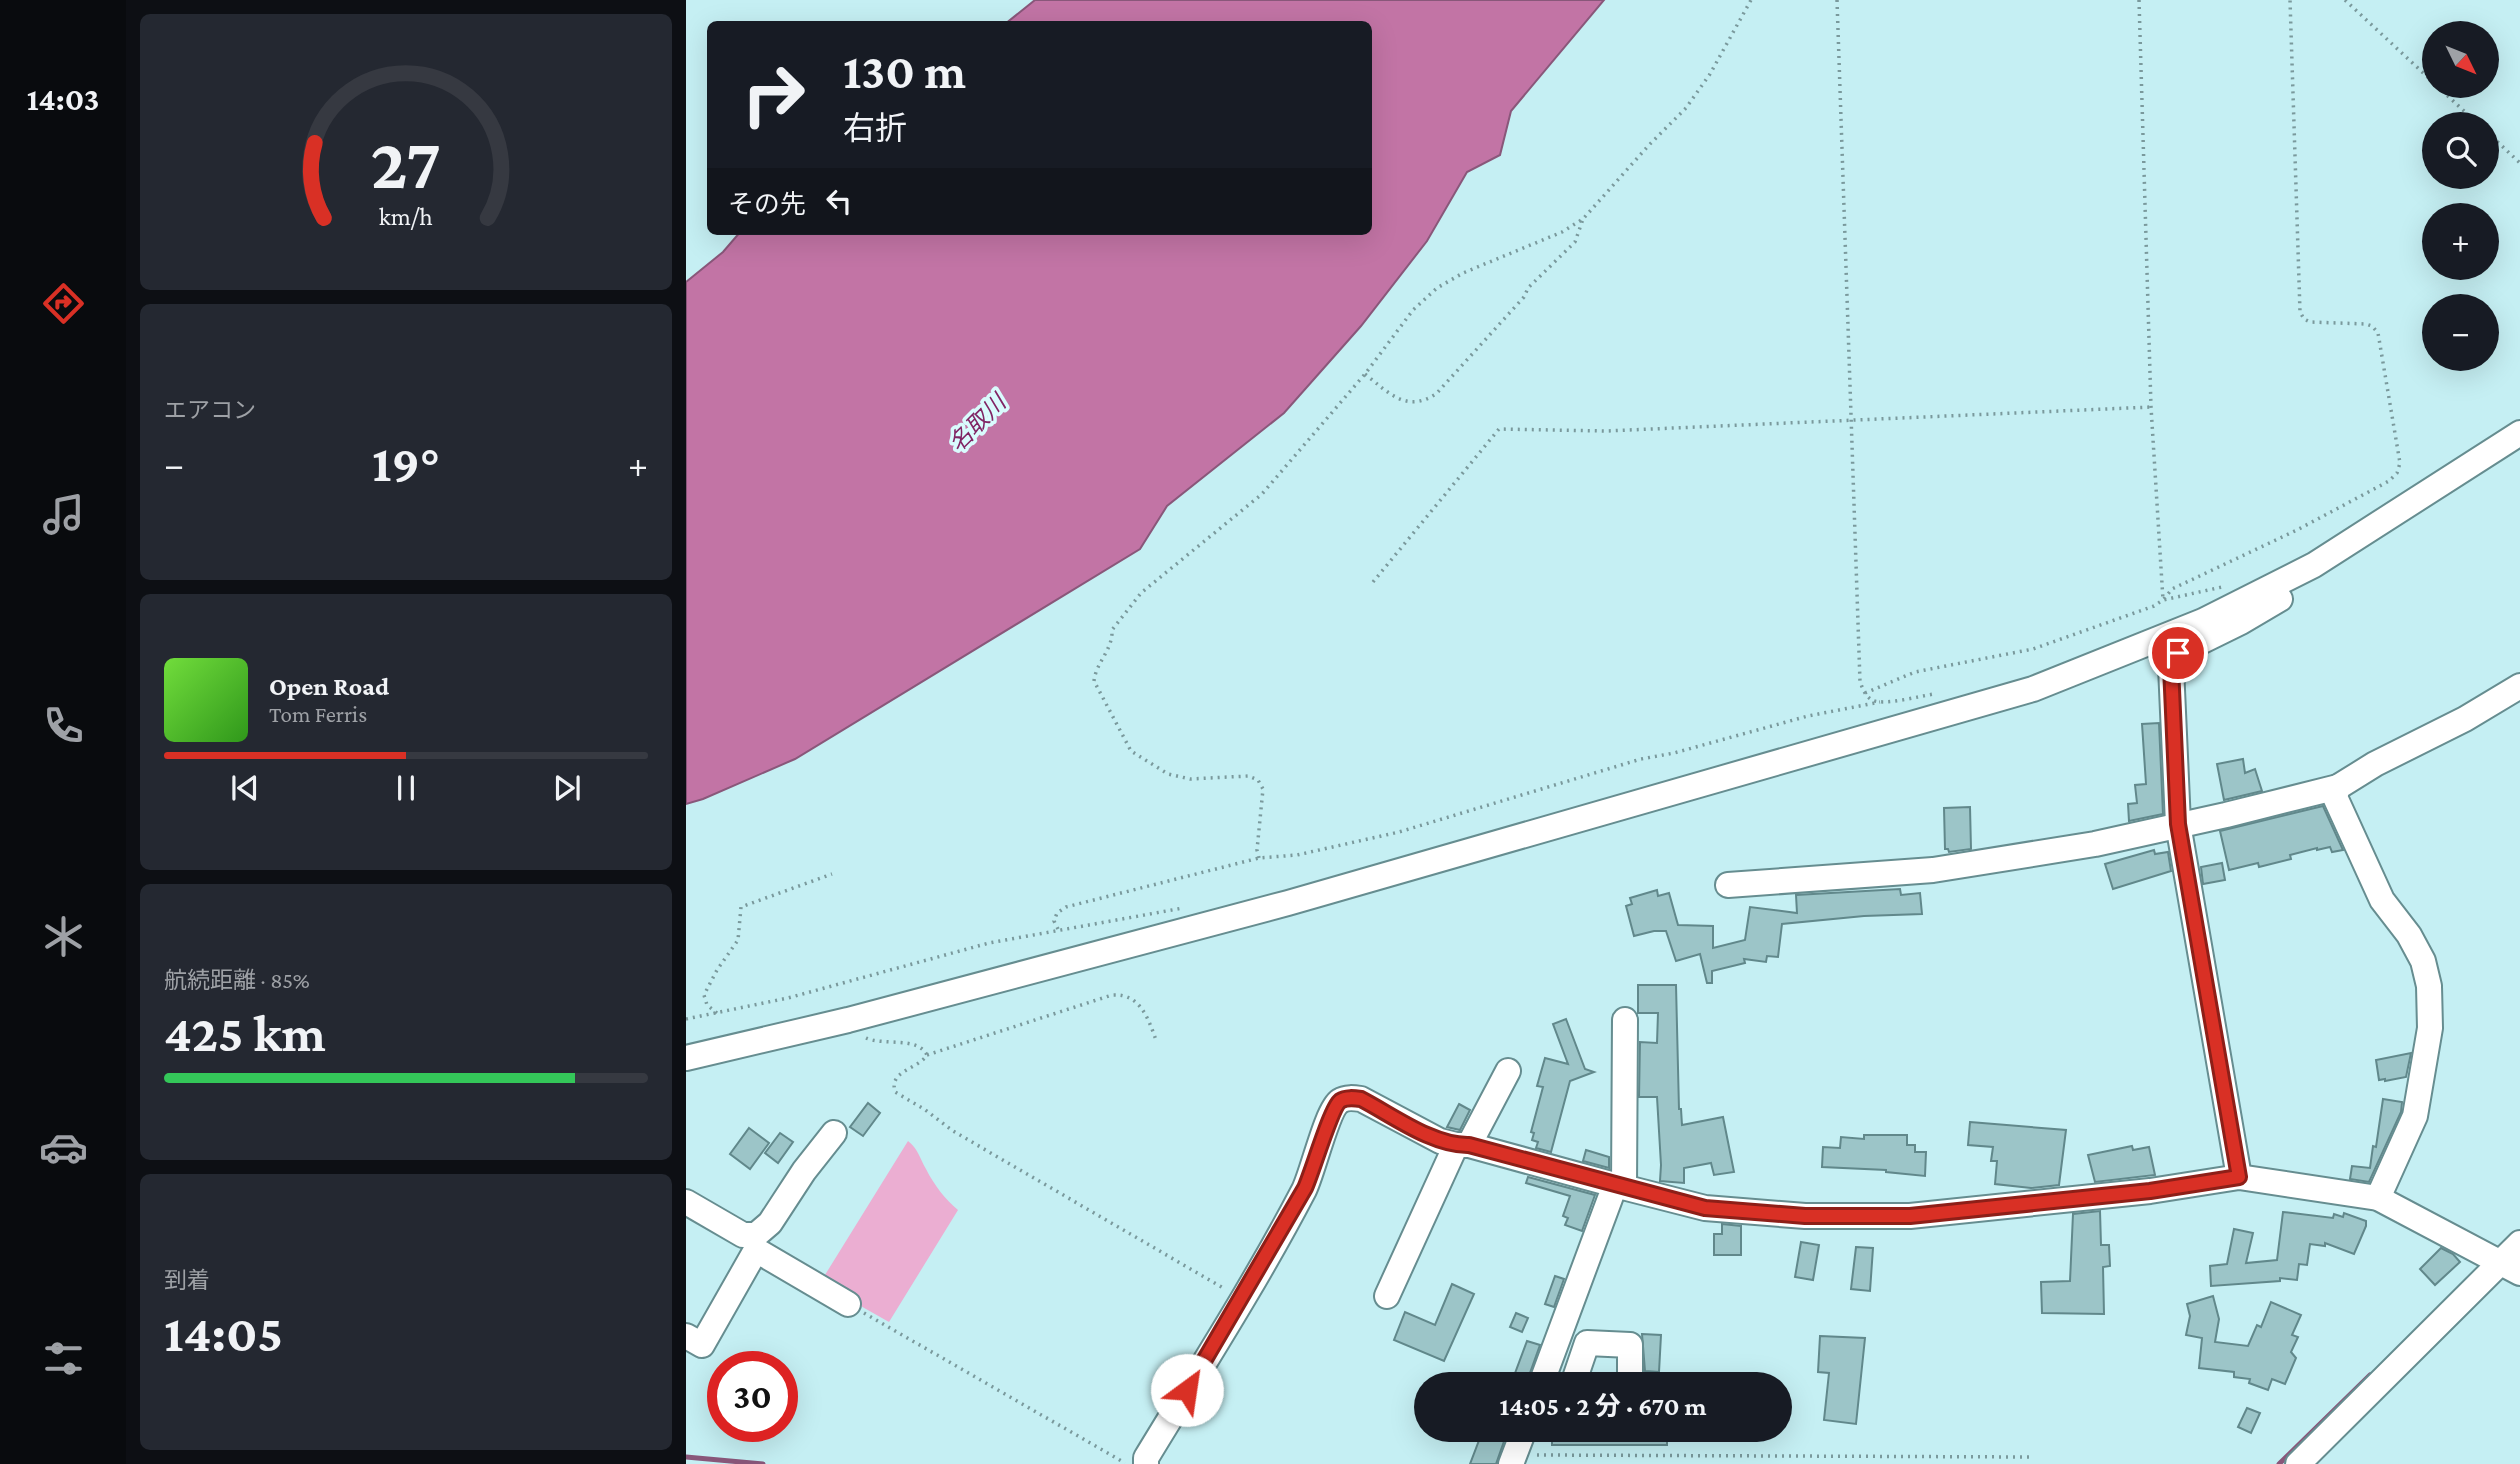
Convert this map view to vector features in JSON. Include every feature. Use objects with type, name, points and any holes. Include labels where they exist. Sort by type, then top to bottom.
[{"type":"street","points":[[686,1058],[848,1020],[1288,903],[2033,688],[2203,621],[2306,569],[2520,433]]},
{"type":"street","points":[[2239,1177],[2178,824],[2171,667],[2178,653],[2241,622],[2283,597],[2299,582],[2306,569]]},
{"type":"street","points":[[1728,885],[1933,870],[2095,844],[2338,787],[2375,764],[2465,719],[2520,686]]},
{"type":"street","points":[[2338,787],[2334,797],[2382,900],[2409,935],[2423,961],[2429,986],[2431,1028],[2415,1116],[2378,1198]]},
{"type":"street","points":[[1546,1372],[1619,1186],[1625,1020]]},
{"type":"street","points":[[1387,1296],[1462,1145],[1508,1071]]},
{"type":"street","points":[[1146,1464],[1146,1458],[1305,1188],[1316,1163],[1331,1113],[1339,1101],[1350,1098],[1361,1099],[1440,1141],[1705,1208],[1805,1216],[1910,1216],[2150,1191],[2239,1177],[2378,1198],[2499,1262]]},
{"type":"street","points":[[686,1202],[743,1235],[756,1235],[769,1223],[834,1133]]},
{"type":"street","points":[[2298,1464],[2520,1243]]},
{"type":"street","points":[[686,1336],[702,1345],[757,1250],[848,1304]]},
{"type":"street","points":[[1577,1372],[1587,1343],[1630,1345],[1630,1372]]},
{"type":"street","points":[[1513,1459],[1519,1442]]},
{"type":"path","points":[[1259,858],[1257,850],[1263,789],[1258,779],[1248,776],[1190,779],[1168,774],[1131,751],[1094,681],[1095,674],[1113,641],[1112,630],[1141,593],[1250,505],[1365,374],[1413,310],[1437,288],[1462,273],[1562,232],[1583,219],[1686,108],[1710,74],[1751,0]]},
{"type":"path","points":[[1837,0],[1860,682],[1865,693],[1880,702]]},
{"type":"path","points":[[2138,0],[2151,407],[2163,600]]},
{"type":"path","points":[[1865,693],[1915,672],[2032,649],[2154,606],[2172,589],[2297,530],[2389,481],[2396,473],[2400,463],[2378,334],[2372,326],[2366,324],[2310,322],[2304,319],[2300,312],[2290,0]]},
{"type":"path","points":[[2345,0],[2422,72]]},
{"type":"path","points":[[2450,98],[2465,112]]},
{"type":"path","points":[[2499,143],[2520,163]]},
{"type":"path","points":[[1365,374],[1396,398],[1407,402],[1426,400],[1436,394],[1524,297],[1528,288],[1575,242],[1583,219]]},
{"type":"path","points":[[1373,582],[1499,429],[1606,431],[2151,407]]},
{"type":"path","points":[[2163,600],[2228,586]]},
{"type":"path","points":[[1058,929],[1054,921],[1057,913],[1066,907],[1259,858],[1297,855],[1399,832],[1641,759],[1808,716],[1941,693]]},
{"type":"path","points":[[717,1013],[707,1005],[704,995],[712,977],[738,940],[741,907],[832,874]]},
{"type":"path","points":[[686,1019],[876,976],[989,943],[1188,907]]},
{"type":"path","points":[[1156,1040],[1144,1009],[1122,994],[1112,995],[927,1055],[923,1061],[897,1077],[893,1085],[895,1092],[953,1131],[1242,1298]]},
{"type":"path","points":[[848,1020],[862,1036],[873,1041],[916,1045],[924,1049],[927,1055]]},
{"type":"path","points":[[848,1304],[1126,1464]]},
{"type":"path","points":[[1513,1459],[2028,1457]]},
{"type":"shaded area","points":[[908,1141],[917,1151],[936,1186],[958,1210],[889,1322],[820,1283]]},
{"type":"water","name":"名取川","points":[[1035,0],[1604,0],[1511,111],[1500,155],[1467,172],[1427,241],[1361,326],[1284,413],[1167,506],[1140,549],[795,759],[686,804],[686,282],[723,252],[738,235],[1372,235],[1372,21],[1009,21]]},
{"type":"building","points":[[2159,723],[2163,814],[2129,821],[2128,804],[2137,803],[2135,785],[2146,784],[2142,724]]},
{"type":"building","points":[[2243,759],[2245,773],[2255,769],[2262,791],[2224,800],[2217,764]]},
{"type":"building","points":[[2323,806],[2343,850],[2332,852],[2330,847],[2317,848],[2290,855],[2291,859],[2259,867],[2258,863],[2229,870],[2220,831]]},
{"type":"building","points":[[1970,807],[1971,849],[1949,852],[1945,849],[1944,808]]},
{"type":"building","points":[[2154,850],[2155,854],[2168,852],[2171,871],[2113,889],[2105,864]]},
{"type":"building","points":[[2222,863],[2225,880],[2203,884],[2201,867]]},
{"type":"building","points":[[1900,889],[1901,895],[1920,893],[1922,914],[1864,916],[1782,924],[1778,957],[1767,956],[1766,962],[1744,959],[1745,963],[1712,971],[1712,983],[1707,983],[1700,954],[1676,961],[1666,931],[1634,936],[1626,906],[1632,904],[1630,898],[1657,890],[1658,896],[1669,893],[1678,925],[1713,926],[1713,948],[1745,940],[1750,907],[1797,913],[1796,895]]},
{"type":"building","points":[[1638,985],[1676,985],[1679,1109],[1682,1125],[1723,1117],[1734,1172],[1714,1175],[1711,1163],[1684,1168],[1684,1183],[1660,1181],[1657,1097],[1639,1097],[1640,1042],[1657,1043],[1658,1013],[1638,1013]]},
{"type":"building","points":[[1566,1019],[1585,1069],[1594,1072],[1570,1081],[1551,1152],[1536,1148],[1538,1142],[1532,1140],[1534,1133],[1531,1132],[1543,1087],[1537,1086],[1545,1058],[1568,1064],[1553,1024]]},
{"type":"building","points":[[2411,1053],[2406,1077],[2379,1080],[2376,1060]]},
{"type":"building","points":[[2383,1099],[2402,1102],[2401,1112],[2369,1182],[2350,1179],[2352,1166],[2370,1168]]},
{"type":"building","points":[[868,1103],[880,1113],[863,1136],[850,1127]]},
{"type":"building","points":[[1459,1104],[1470,1110],[1460,1130],[1447,1127]]},
{"type":"building","points":[[1970,1122],[2066,1130],[2059,1185],[2031,1188],[1995,1184],[1997,1161],[1991,1161],[1993,1147],[1968,1145]]},
{"type":"building","points":[[749,1128],[769,1143],[750,1169],[730,1154]]},
{"type":"building","points":[[780,1133],[793,1142],[778,1163],[765,1153]]},
{"type":"building","points":[[1864,1135],[1907,1135],[1907,1145],[1915,1145],[1915,1152],[1926,1152],[1925,1176],[1886,1170],[1822,1167],[1823,1147],[1840,1148],[1841,1137],[1864,1139]]},
{"type":"building","points":[[2132,1146],[2133,1150],[2149,1147],[2155,1175],[2095,1182],[2088,1155]]},
{"type":"building","points":[[1586,1150],[1609,1157],[1609,1168],[1583,1161]]},
{"type":"building","points":[[1528,1177],[1595,1195],[1582,1231],[1565,1225],[1568,1218],[1563,1216],[1570,1196],[1526,1183]]},
{"type":"building","points":[[2100,1211],[2101,1245],[2109,1245],[2110,1266],[2103,1267],[2104,1314],[2042,1313],[2041,1282],[2070,1281],[2073,1214]]},
{"type":"building","points":[[2283,1212],[2333,1218],[2334,1214],[2343,1217],[2344,1213],[2366,1221],[2366,1226],[2354,1254],[2325,1243],[2325,1246],[2310,1244],[2307,1265],[2299,1264],[2297,1280],[2280,1278],[2280,1281],[2211,1286],[2210,1266],[2227,1264],[2234,1229],[2253,1233],[2246,1263],[2277,1260]]},
{"type":"building","points":[[1722,1224],[1741,1226],[1741,1255],[1714,1255],[1714,1234],[1722,1234]]},
{"type":"building","points":[[1801,1242],[1819,1245],[1813,1280],[1795,1277]]},
{"type":"building","points":[[1856,1247],[1873,1248],[1870,1291],[1851,1289]]},
{"type":"building","points":[[2441,1248],[2453,1254],[2460,1262],[2435,1285],[2420,1269]]},
{"type":"building","points":[[1555,1276],[1564,1279],[1554,1307],[1545,1304]]},
{"type":"building","points":[[1452,1284],[1474,1294],[1444,1361],[1394,1340],[1405,1312],[1435,1325]]},
{"type":"building","points":[[2213,1296],[2219,1319],[2215,1342],[2248,1346],[2257,1325],[2261,1327],[2271,1302],[2301,1315],[2292,1335],[2298,1337],[2291,1352],[2296,1358],[2285,1384],[2272,1379],[2268,1390],[2249,1383],[2250,1379],[2234,1377],[2234,1372],[2199,1368],[2202,1338],[2186,1335],[2190,1316],[2187,1304]]},
{"type":"building","points":[[1516,1313],[1528,1318],[1522,1332],[1510,1327]]},
{"type":"building","points":[[1642,1334],[1661,1335],[1659,1372],[1645,1371]]},
{"type":"building","points":[[1820,1336],[1865,1338],[1856,1424],[1824,1420],[1829,1373],[1818,1372]]},
{"type":"building","points":[[1527,1341],[1540,1345],[1530,1372],[1515,1372]]},
{"type":"building","points":[[2247,1408],[2260,1413],[2251,1433],[2238,1427]]},
{"type":"building","points":[[1478,1442],[1504,1442],[1496,1464],[1470,1464]]},
{"type":"building","points":[[1552,1442],[1667,1442],[1667,1445],[1552,1445]]},
{"type":"waterway","points":[[2279,1464],[2370,1375]]},
{"type":"waterway","points":[[686,1457],[763,1464]]},
{"type":"route","points":[[1187,1390],[1305,1188],[1316,1163],[1331,1113],[1339,1101],[1350,1098],[1361,1099],[1440,1141],[1469,1145],[1705,1208],[1805,1216],[1910,1216],[2150,1191],[2239,1177],[2178,824],[2171,667],[2178,653]]}]
